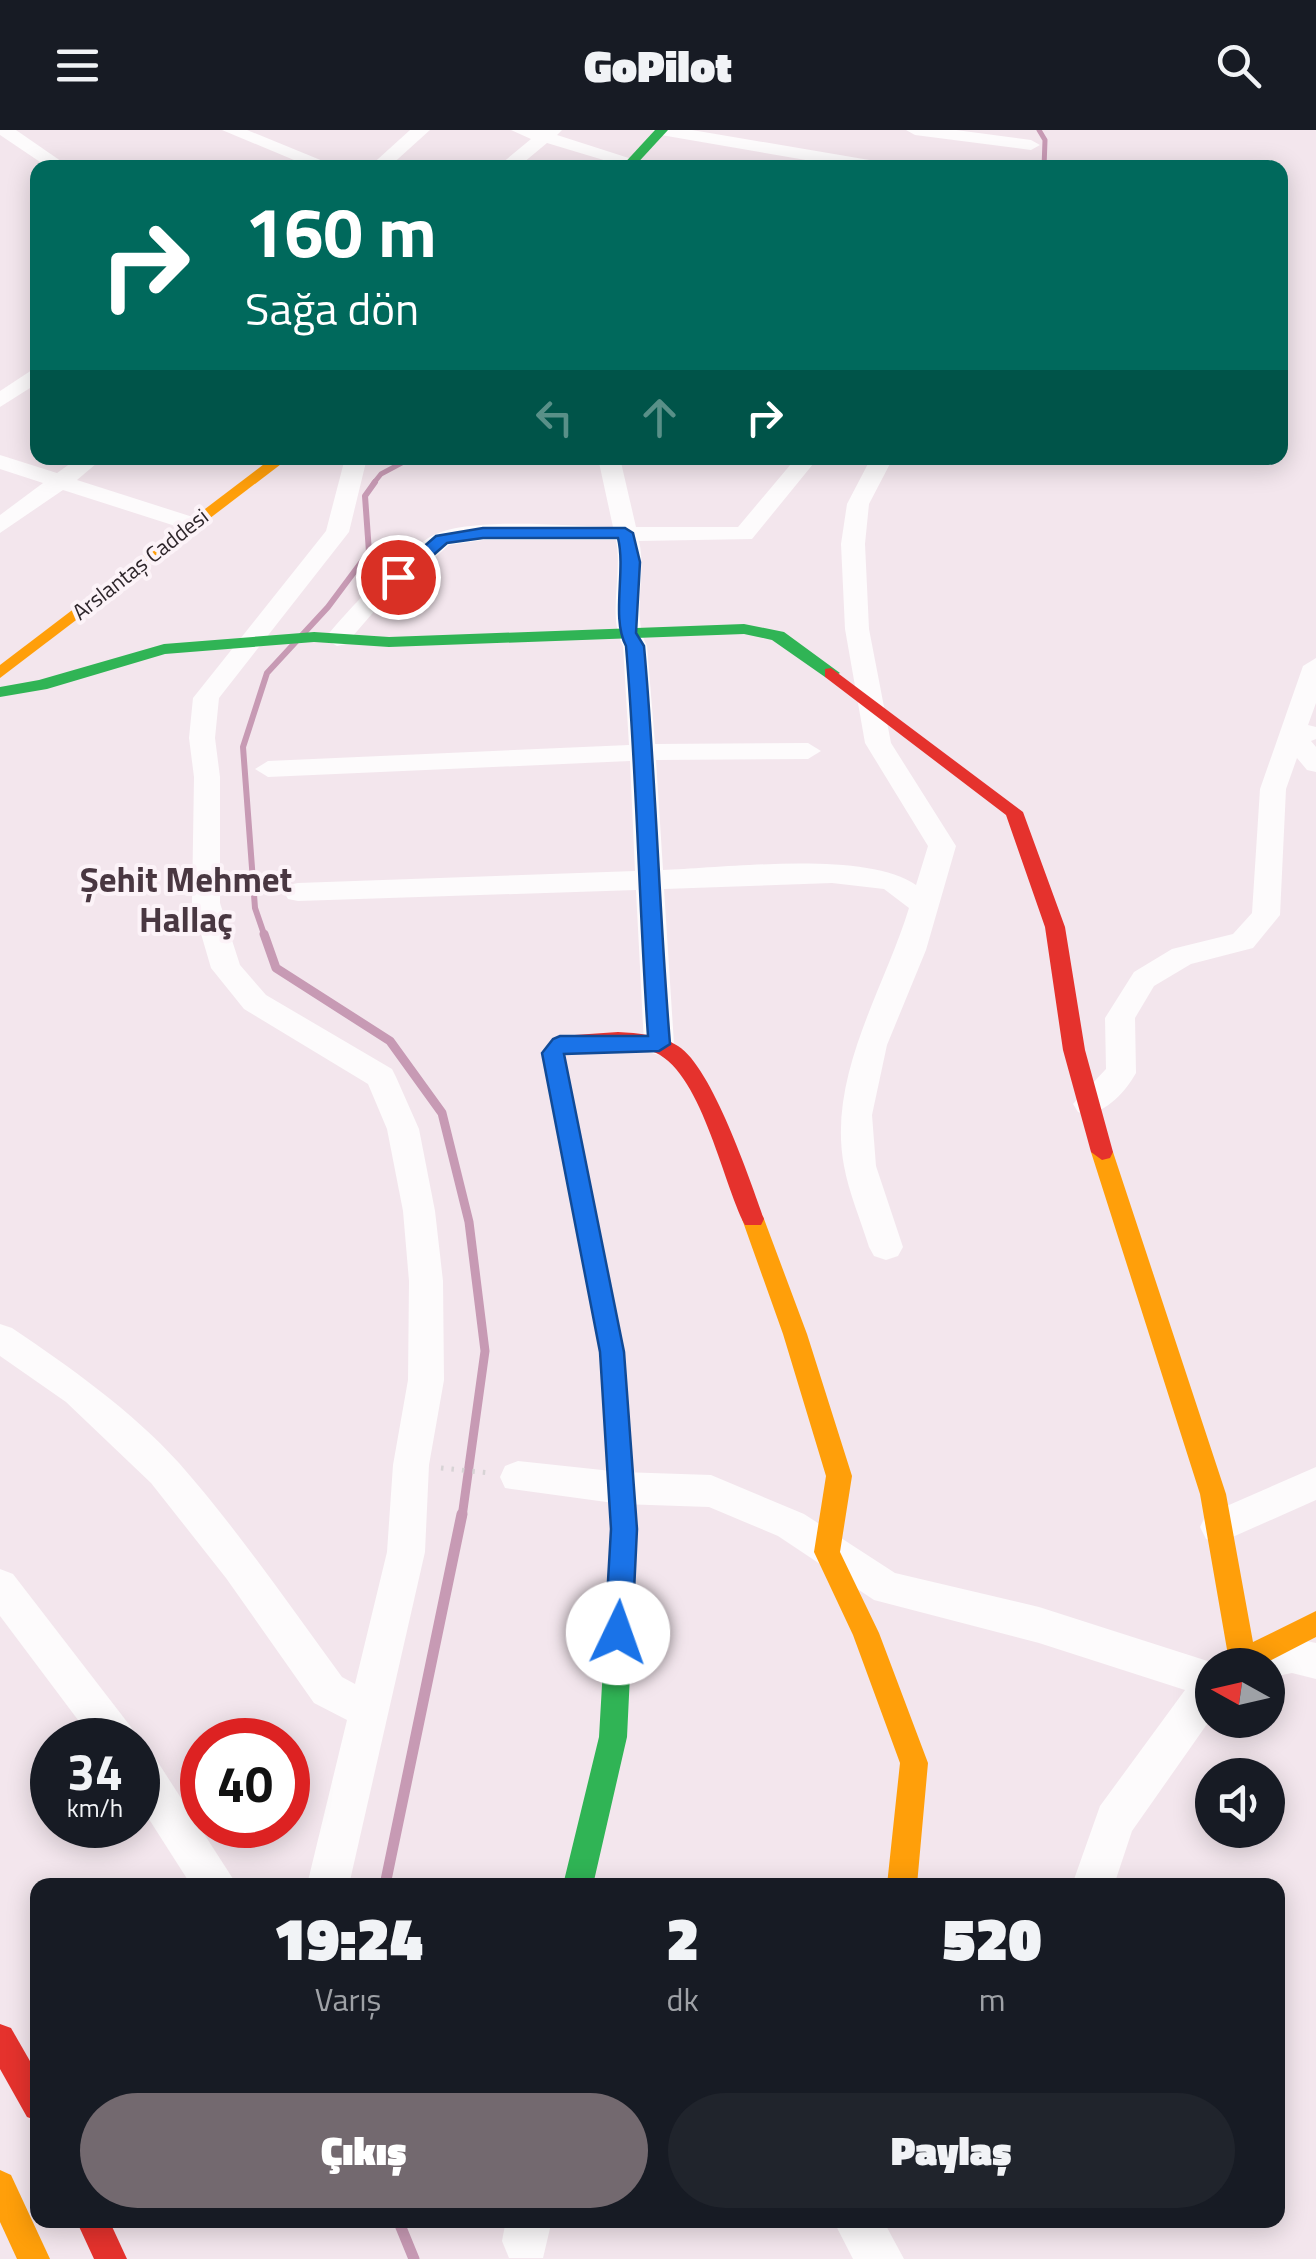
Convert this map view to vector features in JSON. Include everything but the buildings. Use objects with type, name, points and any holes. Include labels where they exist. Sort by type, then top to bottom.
[{"type":"street","points":[[4,130],[50,160]]},
{"type":"street","points":[[231,130],[264,151],[299,160]]},
{"type":"street","points":[[264,151],[283,130]]},
{"type":"street","points":[[386,160],[420,130]]},
{"type":"street","points":[[520,130],[550,133],[622,160]]},
{"type":"street","points":[[639,160],[661,130],[839,160]]},
{"type":"street","points":[[915,130],[1029,138]]},
{"type":"street","points":[[516,160],[550,133]]},
{"type":"street","points":[[0,401],[30,378]]},
{"type":"street","points":[[0,462],[191,524]]},
{"type":"street","points":[[0,526],[82,465]]},
{"type":"street","name":"Arslantaş Caddesi","points":[[0,673],[271,465]]},
{"type":"street","points":[[330,1878],[406,1552],[411,1465],[426,1380],[426,1281],[419,1211],[403,1130],[381,1077],[255,1002],[226,968],[206,902],[207,776],[202,738],[206,698],[255,643],[337,532],[355,465]]},
{"type":"street","points":[[610,465],[632,562],[628,633],[635,646],[644,752],[647,884],[659,1044]]},
{"type":"street","points":[[325,638],[442,539],[483,533],[744,534],[801,465]]},
{"type":"street","points":[[878,465],[858,504],[853,544],[858,629],[868,699],[878,743],[942,846],[911,950],[872,1045],[856,1115],[860,1166],[886,1247]]},
{"type":"street","points":[[0,692],[41,685],[164,649],[325,638],[389,642],[744,629],[778,636],[868,699],[1014,812],[1055,927],[1074,1050],[1089,1104],[1213,1494],[1229,1648]]},
{"type":"street","points":[[1089,1104],[1121,1073],[1120,1018],[1144,980],[1182,956],[1243,940],[1266,916],[1273,788],[1304,734],[1316,666]]},
{"type":"street","points":[[1304,734],[1316,764]]},
{"type":"street","points":[[268,769],[644,752],[808,751]]},
{"type":"street","points":[[298,892],[647,884],[832,874],[891,881],[924,904]]},
{"type":"street","points":[[580,1878],[613,1737],[624,1529],[612,1352],[553,1053],[560,1044],[659,1044],[676,1052],[696,1082],[744,1194],[795,1334],[839,1476],[827,1552],[866,1633],[914,1763],[903,1878]]},
{"type":"street","points":[[0,1338],[78,1392],[164,1472],[239,1566],[328,1690],[369,1712]]},
{"type":"street","points":[[518,1477],[621,1488],[711,1491],[791,1524],[827,1552],[887,1588],[1195,1661]]},
{"type":"street","points":[[1219,1527],[1316,1483]]},
{"type":"street","points":[[0,1586],[100,1718]]},
{"type":"street","points":[[1271,1648],[1316,1624]]},
{"type":"street","points":[[1285,1657],[1316,1661]]},
{"type":"street","points":[[1096,1878],[1114,1820],[1195,1707]]},
{"type":"street","points":[[160,1800],[211,1878]]},
{"type":"street","points":[[0,2038],[30,2092]]},
{"type":"street","points":[[0,2186],[34,2259]]},
{"type":"street","points":[[96,2228],[112,2259]]},
{"type":"street","points":[[861,2228],[880,2259]]},
{"type":"waterway","points":[[1039,130],[1045,140],[1044,160]]},
{"type":"waterway","points":[[373,484],[381,474],[398,465]]},
{"type":"waterway","points":[[265,937],[255,908],[243,747],[267,673],[328,607],[369,552],[365,496],[375,482]]},
{"type":"waterway","points":[[264,934],[276,968],[390,1041],[442,1113],[469,1222],[485,1351],[462,1517]]},
{"type":"waterway","points":[[386,1878],[462,1514]]},
{"type":"waterway","points":[[401,2228],[414,2259]]},
{"type":"traffic: fast","points":[[634,160],[662,130]]},
{"type":"traffic: fast","points":[[0,692],[41,685],[164,649],[314,637],[389,642],[744,629],[778,636],[831,673]]},
{"type":"traffic: fast","points":[[572,1147],[612,1353],[624,1529],[613,1737],[580,1878]]},
{"type":"traffic: slow","points":[[0,673],[272,465]]},
{"type":"traffic: slow","points":[[1102,1152],[1213,1494],[1243,1661],[1316,1623]]},
{"type":"traffic: slow","points":[[753,1219],[795,1334],[839,1476],[827,1552],[866,1633],[914,1763],[903,1878]]},
{"type":"traffic: slow","points":[[0,2186],[34,2259]]},
{"type":"traffic: jam","points":[[831,673],[1014,812],[1055,927],[1074,1050],[1102,1152]]},
{"type":"traffic: jam","points":[[572,1147],[553,1053],[560,1044],[618,1040],[661,1047],[674,1053],[695,1081],[753,1219]]},
{"type":"traffic: jam","points":[[0,2039],[30,2092]]},
{"type":"traffic: jam","points":[[96,2228],[111,2259]]},
{"type":"district","name":"Şehit Mehmet Hallaç","points":[[186,900]]},
{"type":"route","points":[[398,577],[442,539],[483,533],[625,533],[632,562],[628,633],[635,646],[646,768],[647,884],[659,1044],[560,1044],[553,1053],[612,1352],[624,1529],[618,1633]]}]
